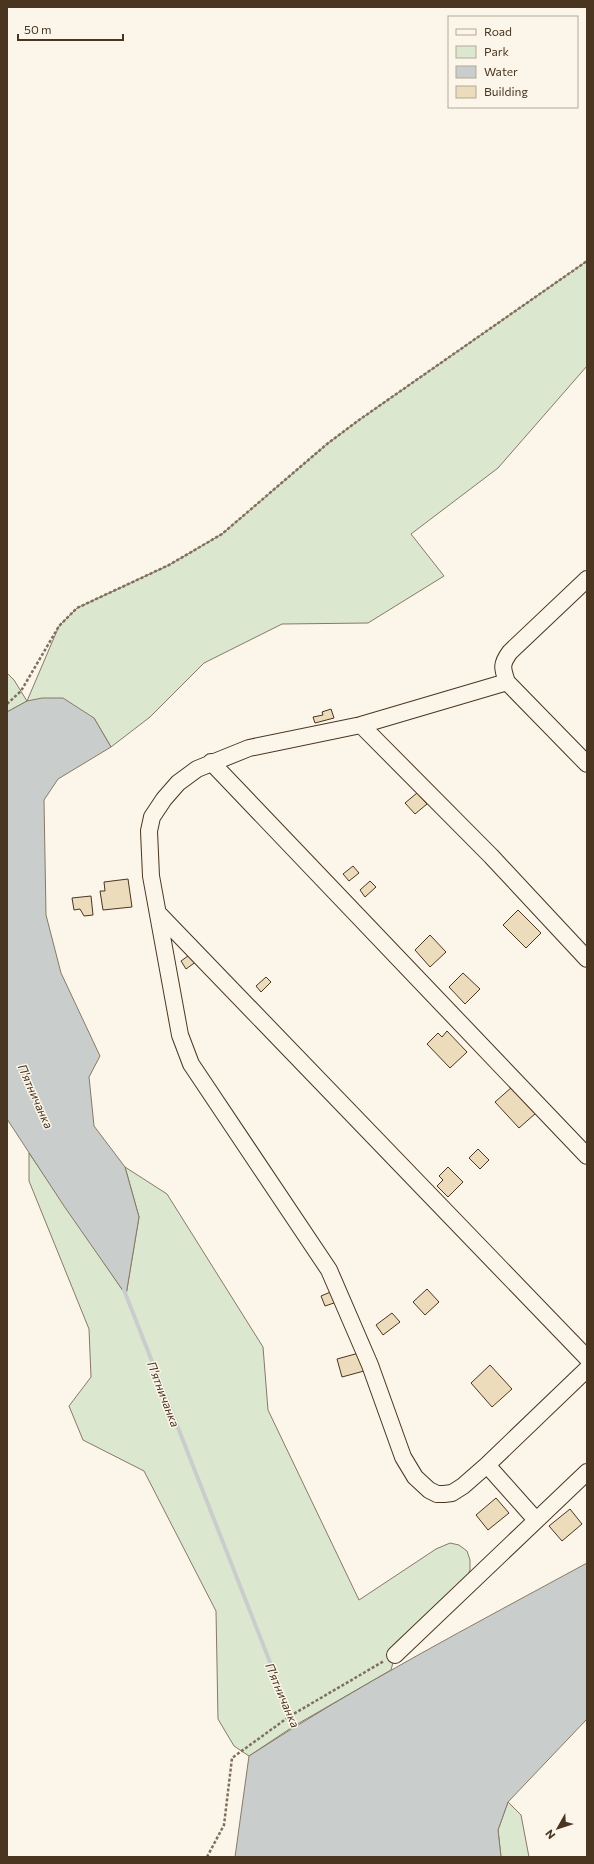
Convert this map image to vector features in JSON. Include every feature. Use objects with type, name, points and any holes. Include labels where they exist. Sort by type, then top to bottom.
[{"type":"street","points":[[587,579],[510,652],[504,660],[502,668],[507,682],[587,764]]},
{"type":"street","points":[[507,682],[361,725],[249,748],[211,762],[178,783],[164,799],[152,817],[149,831],[151,876],[180,1035],[191,1064],[328,1270],[370,1365],[397,1443],[409,1470],[415,1478],[429,1490],[437,1494],[444,1494],[457,1490],[487,1466],[587,1369]]},
{"type":"street","points":[[361,725],[491,856],[587,959]]},
{"type":"street","points":[[211,762],[587,1156]]},
{"type":"street","points":[[158,913],[587,1358]]},
{"type":"street","points":[[487,1466],[536,1520]]},
{"type":"street","points":[[395,1655],[587,1472]]},
{"type":"path","points":[[7,704],[21,691],[59,626],[77,608],[169,565],[222,534],[327,444],[587,261]]},
{"type":"path","points":[[207,1857],[224,1825],[232,1758],[290,1716],[395,1655]]},
{"type":"green space","points":[[587,261],[587,366],[498,468],[411,534],[444,576],[368,623],[282,624],[204,663],[150,717],[111,747],[94,718],[27,701],[59,626],[77,608],[169,565],[222,534],[327,444],[359,420]]},
{"type":"green space","points":[[7,673],[14,680],[27,701],[7,712]]},
{"type":"green space","points":[[29,1153],[126,1295],[139,1217],[125,1167],[167,1194],[263,1347],[268,1410],[359,1600],[436,1549],[450,1543],[459,1545],[467,1551],[470,1560],[470,1570],[465,1582],[395,1655],[391,1670],[294,1726],[249,1756],[234,1746],[218,1719],[216,1611],[144,1471],[83,1440],[69,1406],[91,1377],[89,1329],[29,1181]]},
{"type":"green space","points":[[508,1802],[521,1815],[529,1857],[501,1857],[498,1830]]},
{"type":"water","points":[[42,698],[63,698],[94,718],[111,747],[58,779],[44,800],[46,915],[61,973],[100,1056],[89,1077],[94,1126],[125,1167],[139,1217],[126,1295],[64,1206],[7,1119],[7,712],[27,701]]},
{"type":"water","points":[[587,1563],[587,1719],[508,1802],[498,1830],[501,1857],[235,1857],[249,1756],[374,1680]]},
{"type":"building","points":[[331,709],[334,718],[315,723],[313,717],[323,715],[322,712]]},
{"type":"building","points":[[417,793],[427,804],[415,814],[405,803]]},
{"type":"building","points":[[353,866],[359,873],[349,881],[343,874]]},
{"type":"building","points":[[128,879],[132,907],[103,910],[100,891],[105,891],[104,882]]},
{"type":"building","points":[[370,881],[376,887],[365,897],[360,890]]},
{"type":"building","points":[[91,896],[93,915],[84,916],[80,909],[74,910],[72,898]]},
{"type":"building","points":[[518,910],[541,933],[526,948],[503,925]]},
{"type":"building","points":[[430,935],[446,952],[430,967],[415,950]]},
{"type":"building","points":[[192,953],[197,961],[186,969],[181,961]]},
{"type":"building","points":[[463,973],[480,989],[465,1004],[449,987]]},
{"type":"building","points":[[266,977],[271,982],[261,992],[256,986]]},
{"type":"building","points":[[447,1031],[467,1052],[450,1068],[427,1044],[438,1033],[442,1037]]},
{"type":"building","points":[[512,1087],[536,1113],[519,1128],[495,1102]]},
{"type":"building","points":[[478,1149],[489,1160],[480,1169],[469,1158]]},
{"type":"building","points":[[448,1167],[463,1182],[448,1197],[437,1186],[443,1180],[439,1176]]},
{"type":"building","points":[[427,1289],[439,1302],[425,1315],[413,1302]]},
{"type":"building","points":[[333,1291],[337,1302],[325,1306],[321,1296]]},
{"type":"building","points":[[392,1313],[400,1322],[383,1335],[376,1325]]},
{"type":"building","points":[[359,1353],[364,1371],[342,1377],[337,1359]]},
{"type":"building","points":[[490,1365],[512,1389],[492,1407],[471,1383]]},
{"type":"building","points":[[496,1498],[509,1513],[488,1530],[476,1515]]},
{"type":"building","points":[[570,1509],[582,1524],[562,1541],[549,1526]]},
{"type":"waterway","name":"П'ятничанка","points":[[124,1290],[297,1731]]}]
